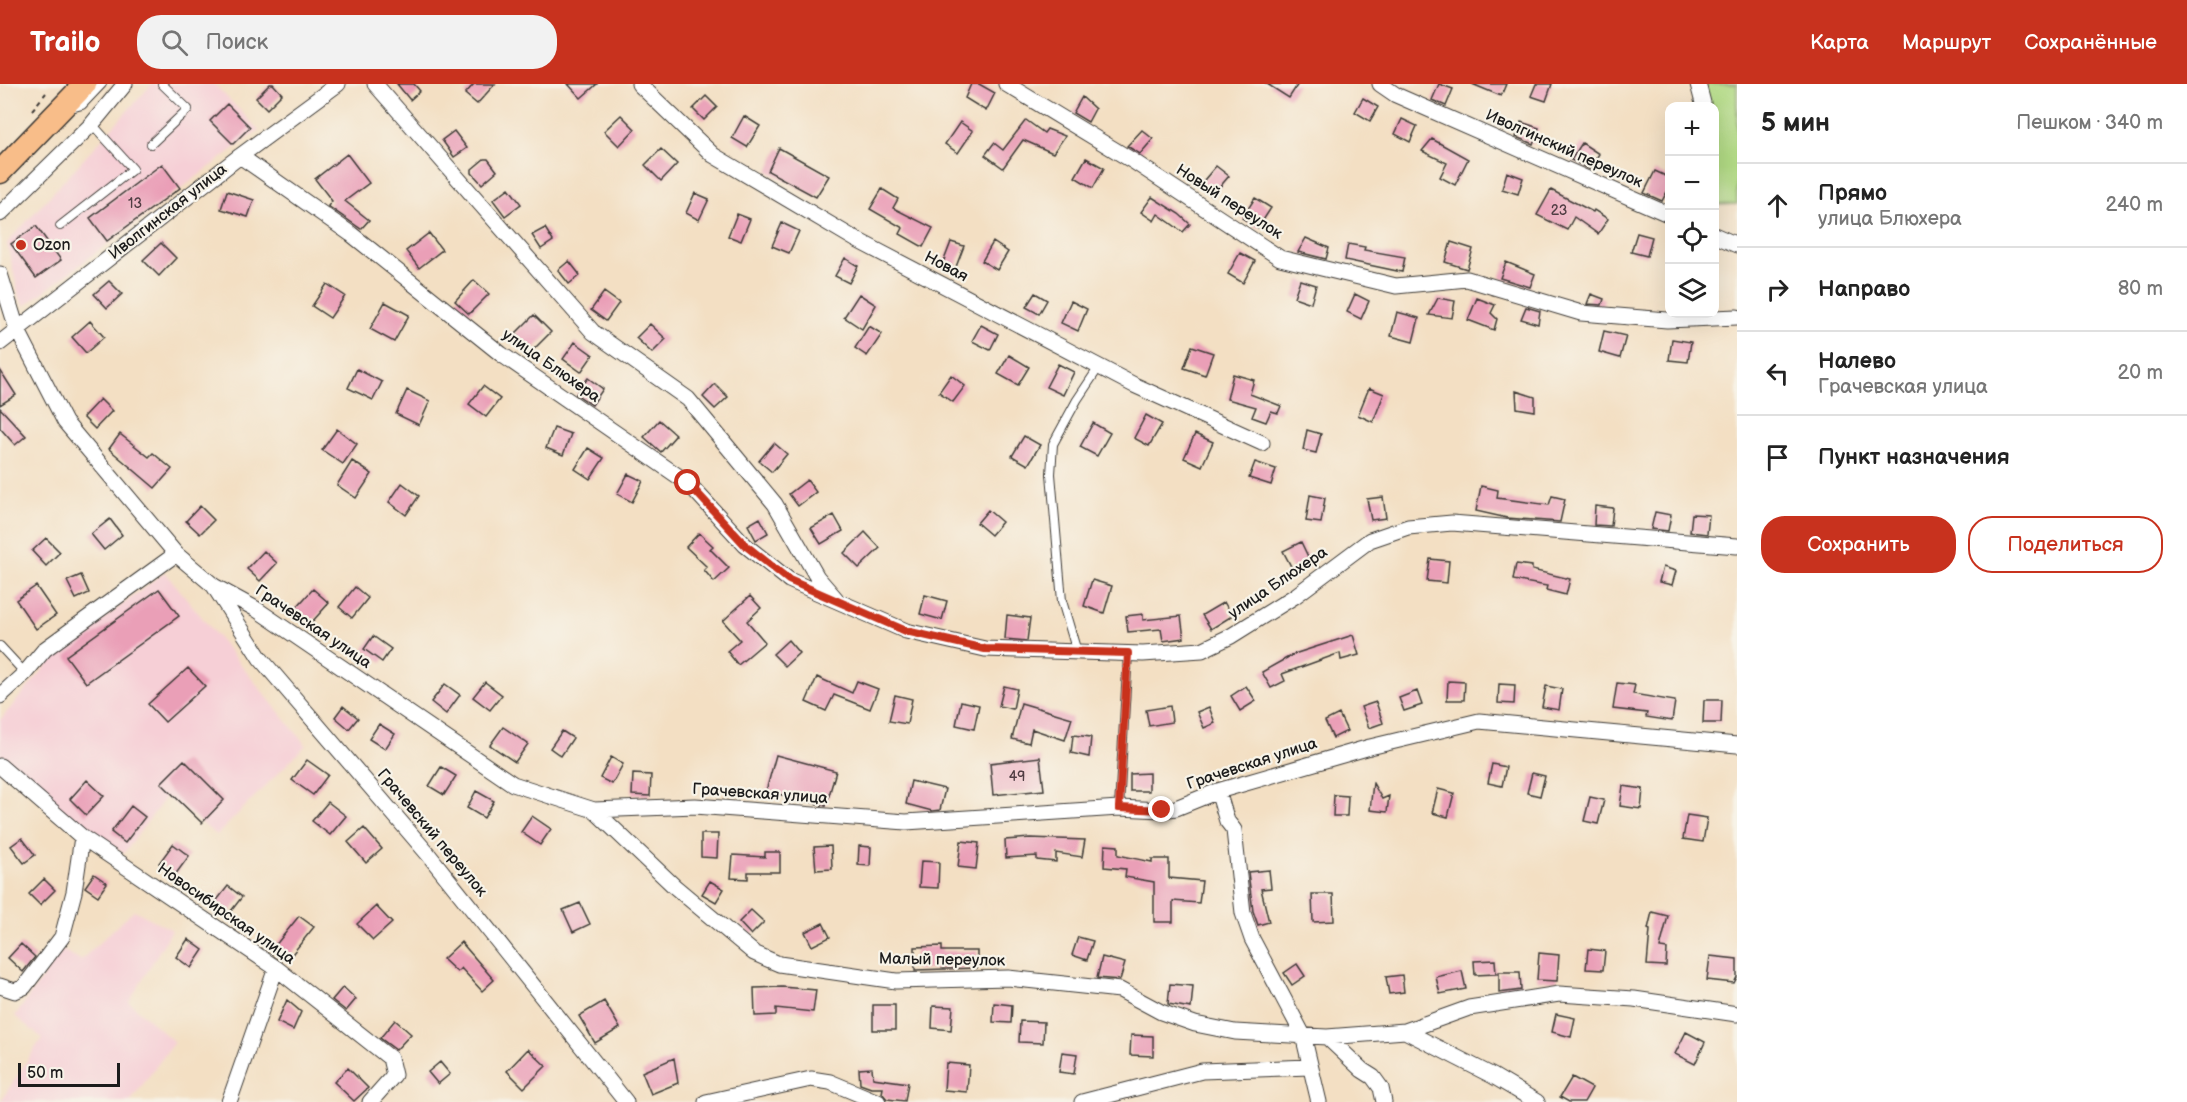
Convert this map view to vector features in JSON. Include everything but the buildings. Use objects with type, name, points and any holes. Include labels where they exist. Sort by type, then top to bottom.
[{"type":"main road","points":[[0,172],[85,84]]},
{"type":"main road","points":[[0,155],[56,88]]},
{"type":"street","points":[[0,214],[92,124],[126,84]]},
{"type":"street","name":"Иволгинская улица","points":[[0,343],[240,156],[338,84]]},
{"type":"street","name":"улица Блюхера","points":[[375,84],[593,332],[688,399],[776,504],[817,577],[840,603]]},
{"type":"street","name":"Новая","points":[[639,84],[713,155],[855,239],[1134,385],[1262,443]]},
{"type":"street","name":"Новый переулок","points":[[1006,84],[1133,161],[1280,258],[1396,286],[1467,279],[1581,313],[1667,320],[1737,317]]},
{"type":"street","name":"Иволгинский переулок","points":[[1380,84],[1396,95],[1665,213]]},
{"type":"street","points":[[1698,84],[1703,102]]},
{"type":"street","name":"улица Блюхера","points":[[240,156],[351,234],[501,354],[688,483],[745,545],[789,580],[906,631],[985,649],[1143,654],[1202,650],[1231,636],[1295,596],[1370,540],[1408,527],[1452,523],[1737,546]]},
{"type":"street","points":[[1719,237],[1737,245]]},
{"type":"street","name":"Грачевская улица","points":[[0,274],[17,329],[65,422],[176,554],[214,585],[256,609],[513,784],[594,810],[695,806],[906,822],[1119,808],[1162,810],[1176,808],[1218,791],[1370,747],[1479,721],[1737,745]]},
{"type":"street","points":[[0,696],[25,673],[45,649],[176,554]]},
{"type":"street","name":"Грачевский переулок","points":[[214,585],[260,658],[428,854],[626,1102]]},
{"type":"street","name":"Новосибирская улица","points":[[0,766],[82,837],[276,968],[390,1058],[394,1076],[370,1102]]},
{"type":"street","points":[[1218,791],[1227,821],[1234,830],[1243,913],[1252,939],[1303,1035],[1319,1102]]},
{"type":"street","name":"Малый переулок","points":[[594,810],[674,886],[754,953],[779,964],[896,981],[1008,978],[1120,990],[1161,1012],[1195,1024],[1235,1032],[1327,1037],[1405,1031],[1468,1008],[1559,994],[1634,999],[1737,1014]]},
{"type":"street","points":[[0,986],[15,992],[24,987],[63,937],[74,892],[82,837]]},
{"type":"street","points":[[229,1102],[276,968]]},
{"type":"street","points":[[1405,1031],[1493,1076],[1537,1102]]},
{"type":"street","points":[[1327,1037],[1362,1070],[1373,1077],[1381,1088],[1384,1102]]},
{"type":"street","points":[[1082,1102],[1202,1071],[1309,1067]]},
{"type":"street","points":[[706,1102],[811,1079],[830,1082],[878,1102]]},
{"type":"lane","points":[[61,111],[82,105],[102,84]]},
{"type":"lane","points":[[151,144],[188,109],[162,84]]},
{"type":"lane","points":[[60,226],[133,169],[92,124]]},
{"type":"lane","points":[[1077,652],[1062,601],[1051,474],[1053,444],[1077,400],[1099,367]]},
{"type":"lane","points":[[0,646],[25,673]]},
{"type":"lane","points":[[1119,808],[1128,653]]},
{"type":"path","points":[[32,110],[56,88]]},
{"type":"shaded area","points":[[152,84],[214,84],[259,130],[25,306],[19,297],[7,243]]},
{"type":"shaded area","points":[[165,572],[306,745],[217,835],[166,797],[124,853],[93,837],[0,758],[0,720],[55,656]]},
{"type":"shaded area","points":[[134,910],[172,930],[129,1002],[174,1042],[130,1102],[0,1102],[42,1038],[15,1016],[62,950],[81,960]]},
{"type":"green space","points":[[1703,84],[1737,84],[1737,204],[1719,205],[1719,102],[1705,102]]},
{"type":"place","name":"Ozon","points":[[21,245]]},
{"type":"route","points":[[688,483],[745,545],[789,580],[906,631],[985,649],[1128,653],[1119,808],[1162,810]]}]
